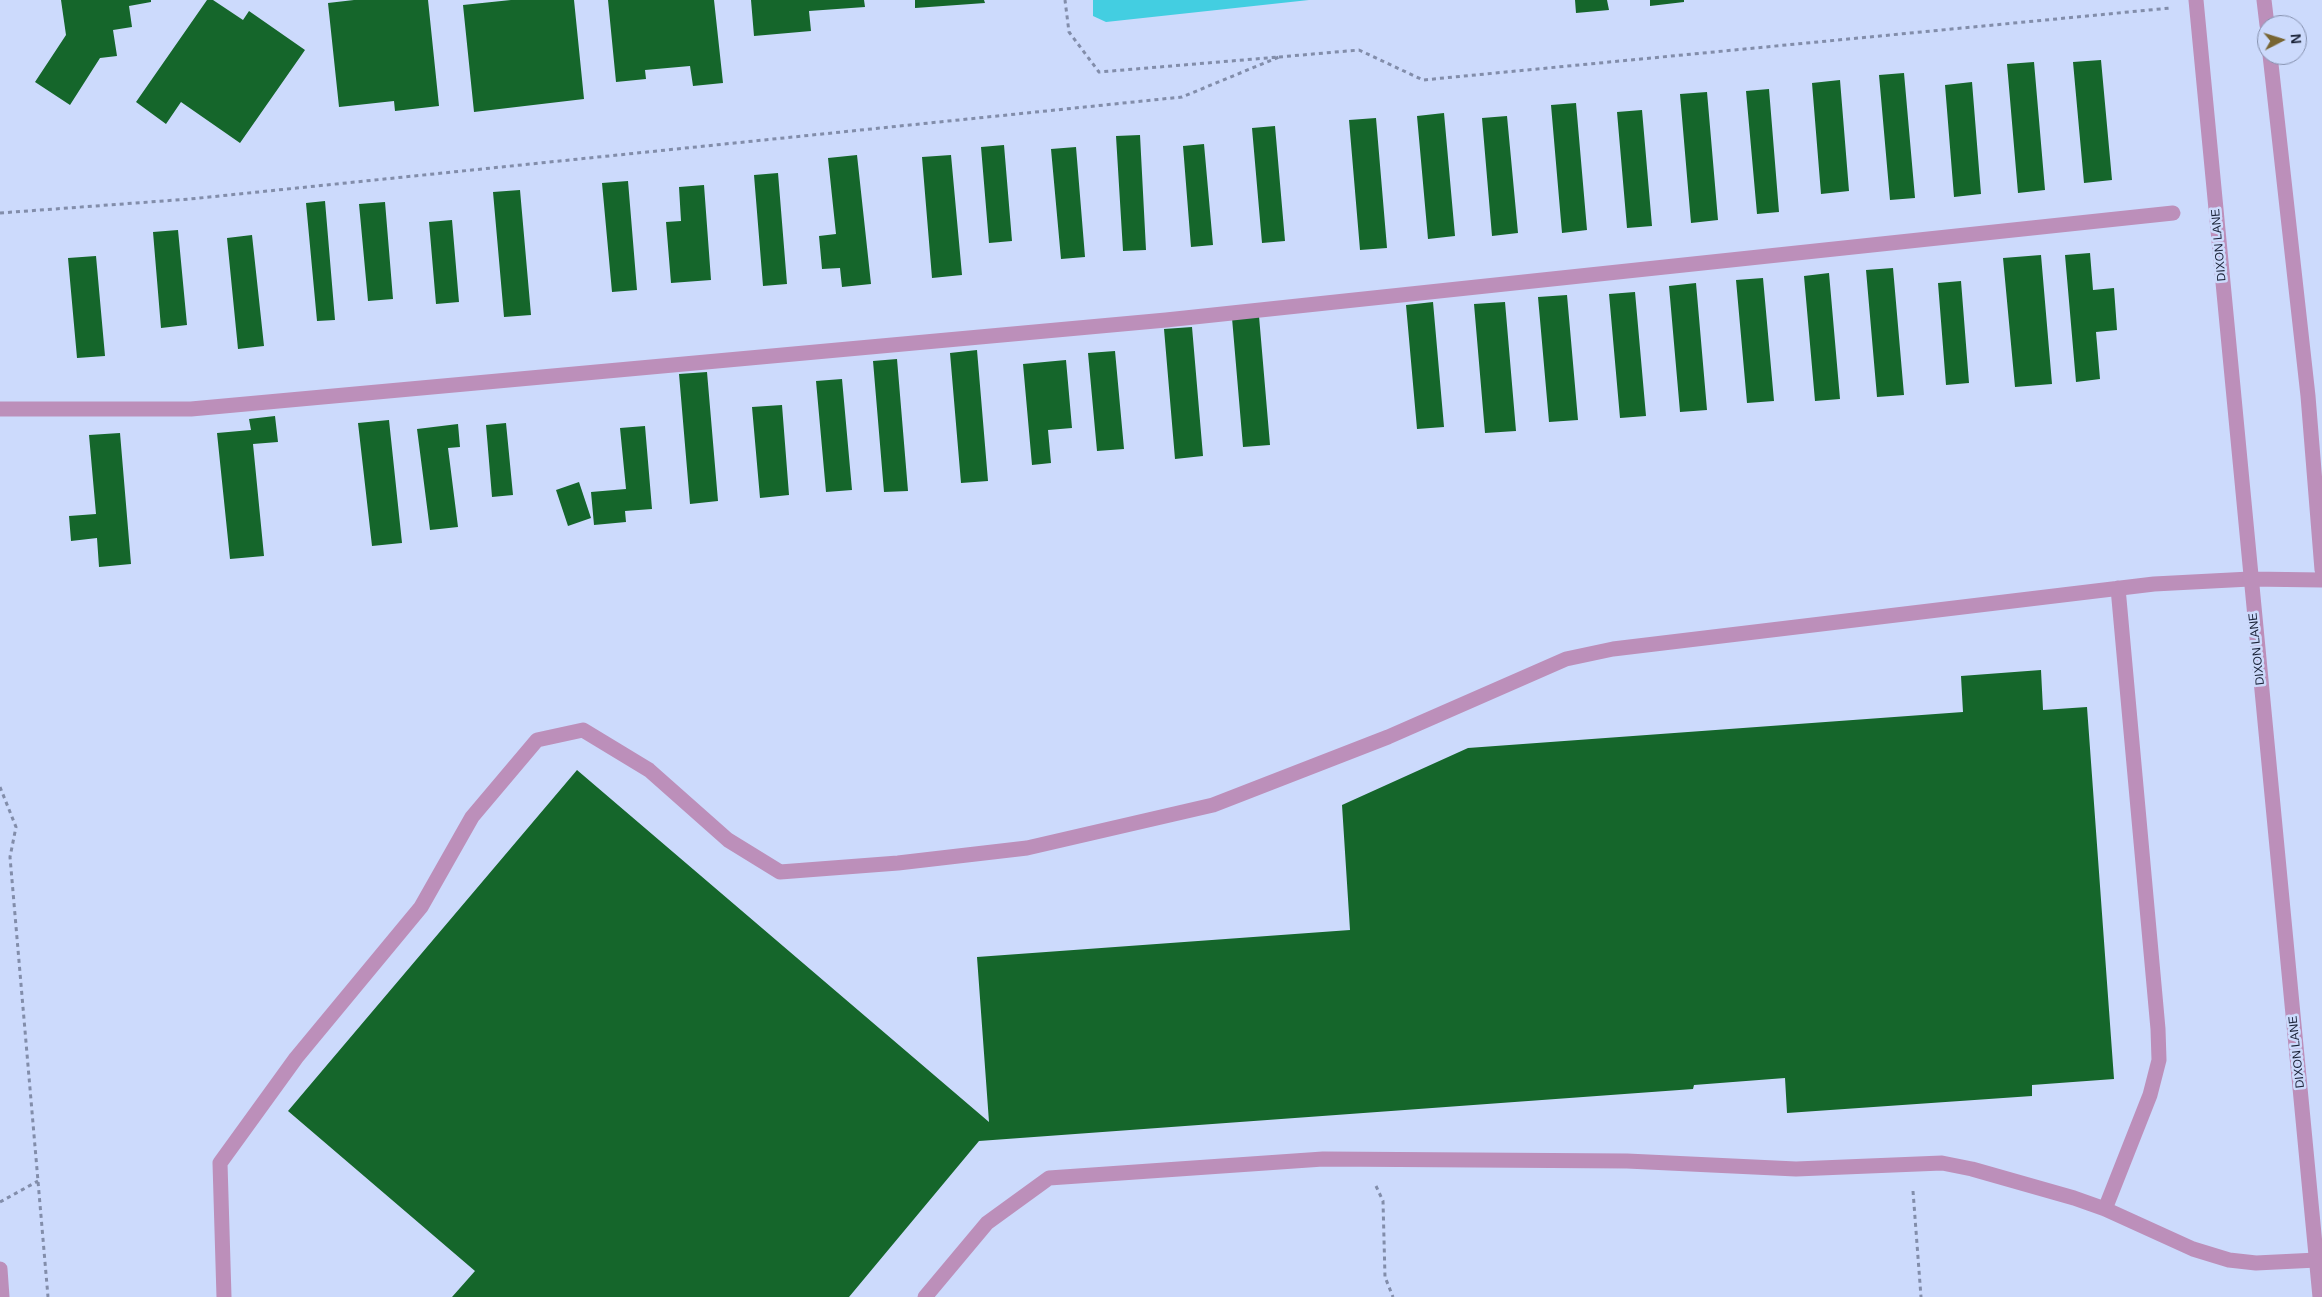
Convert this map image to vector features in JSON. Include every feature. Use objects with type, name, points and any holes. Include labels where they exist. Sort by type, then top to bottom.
[{"type":"street","name":"DIXON LANE","points":[[2196,0],[2250,580],[2319,1259],[2320,1297]]},
{"type":"street","points":[[2264,0],[2266,15]]},
{"type":"street","points":[[2271,65],[2308,396],[2322,570]]},
{"type":"street","points":[[0,409],[211,407],[1166,320],[2173,213]]},
{"type":"street","points":[[224,1297],[220,1163],[296,1058],[421,907],[472,817],[537,740],[583,730],[649,770],[728,840],[780,872],[898,863],[1027,848],[1213,805],[1388,737],[1566,659],[1613,649],[2118,588],[2201,581],[2322,580]]},
{"type":"street","points":[[2105,1209],[2150,1095],[2159,1060],[2158,1029],[2118,588]]},
{"type":"street","points":[[925,1297],[987,1223],[1049,1178],[1323,1159],[1627,1161],[1796,1169],[1942,1163],[1972,1169],[2105,1209],[2193,1249],[2229,1260],[2256,1263],[2319,1259]]},
{"type":"street","points":[[0,1269],[2,1297]]},
{"type":"path","points":[[1066,0],[1069,32],[1099,72],[1358,50],[1423,80],[2171,8]]},
{"type":"path","points":[[0,213],[190,199],[562,159],[930,125],[1182,97],[1279,57]]},
{"type":"path","points":[[0,787],[16,827],[10,857],[48,1297]]},
{"type":"path","points":[[1363,1160],[1383,1201],[1385,1277],[1393,1297]]},
{"type":"path","points":[[1910,1163],[1921,1297]]},
{"type":"path","points":[[0,1202],[38,1181]]},
{"type":"shaded area","points":[[1093,0],[1309,0],[1106,22],[1093,16]]},
{"type":"building","points":[[61,0],[151,0],[151,2],[129,6],[132,27],[113,30],[117,56],[100,58],[70,105],[35,82],[66,35]]},
{"type":"building","points":[[207,0],[213,0],[243,20],[249,11],[305,50],[240,143],[181,102],[166,124],[136,102]]},
{"type":"building","points":[[354,0],[428,0],[439,106],[395,111],[394,101],[339,107],[328,3]]},
{"type":"building","points":[[511,0],[574,0],[584,99],[474,112],[463,5]]},
{"type":"building","points":[[608,0],[714,0],[723,83],[693,86],[690,66],[645,70],[646,79],[616,82]]},
{"type":"building","points":[[751,0],[864,0],[865,7],[809,11],[811,31],[754,36]]},
{"type":"building","points":[[915,0],[984,0],[985,3],[915,8]]},
{"type":"building","points":[[1575,0],[1607,0],[1609,10],[1576,13]]},
{"type":"building","points":[[1650,0],[1684,0],[1684,2],[1650,6]]},
{"type":"building","points":[[2101,60],[2112,180],[2084,183],[2073,62]]},
{"type":"building","points":[[2034,62],[2045,190],[2018,193],[2007,64]]},
{"type":"building","points":[[1904,73],[1915,198],[1890,200],[1879,75]]},
{"type":"building","points":[[1840,80],[1849,191],[1821,194],[1812,83]]},
{"type":"building","points":[[1972,82],[1981,194],[1954,197],[1945,85]]},
{"type":"building","points":[[1769,89],[1779,212],[1757,214],[1746,91]]},
{"type":"building","points":[[1707,92],[1718,220],[1691,223],[1680,94]]},
{"type":"building","points":[[1576,103],[1587,230],[1562,233],[1551,105]]},
{"type":"building","points":[[1642,110],[1652,226],[1627,228],[1617,112]]},
{"type":"building","points":[[1444,113],[1455,236],[1428,239],[1417,116]]},
{"type":"building","points":[[1507,116],[1518,233],[1492,236],[1482,118]]},
{"type":"building","points":[[1376,118],[1387,248],[1360,250],[1349,120]]},
{"type":"building","points":[[1275,126],[1285,241],[1262,243],[1252,128]]},
{"type":"building","points":[[1140,135],[1146,250],[1123,251],[1116,136]]},
{"type":"building","points":[[1204,144],[1213,245],[1191,247],[1183,146]]},
{"type":"building","points":[[1004,145],[1012,241],[989,243],[981,147]]},
{"type":"building","points":[[1076,147],[1085,257],[1061,259],[1051,149]]},
{"type":"building","points":[[857,155],[871,284],[842,287],[840,268],[822,269],[819,236],[836,234],[828,158]]},
{"type":"building","points":[[951,155],[962,275],[932,278],[922,157]]},
{"type":"building","points":[[778,173],[787,284],[763,286],[754,175]]},
{"type":"building","points":[[628,181],[637,290],[612,292],[602,183]]},
{"type":"building","points":[[704,185],[711,280],[671,283],[666,222],[681,221],[679,187]]},
{"type":"building","points":[[520,190],[531,315],[504,317],[493,192]]},
{"type":"building","points":[[325,201],[335,320],[317,321],[306,203]]},
{"type":"building","points":[[385,202],[393,299],[368,301],[359,204]]},
{"type":"building","points":[[452,220],[459,302],[436,304],[429,222]]},
{"type":"building","points":[[178,230],[187,325],[161,328],[153,232]]},
{"type":"building","points":[[252,235],[264,346],[238,349],[227,238]]},
{"type":"building","points":[[2090,253],[2093,290],[2114,288],[2117,330],[2096,332],[2100,379],[2076,382],[2065,255]]},
{"type":"building","points":[[2041,255],[2052,384],[2015,387],[2003,258]]},
{"type":"building","points":[[96,256],[105,356],[77,358],[68,258]]},
{"type":"building","points":[[1893,268],[1904,395],[1877,397],[1866,270]]},
{"type":"building","points":[[1829,273],[1840,399],[1815,401],[1804,276]]},
{"type":"building","points":[[1763,278],[1774,401],[1747,403],[1736,280]]},
{"type":"building","points":[[1961,281],[1969,383],[1946,385],[1938,283]]},
{"type":"building","points":[[1696,283],[1707,410],[1680,412],[1669,286]]},
{"type":"building","points":[[1635,292],[1646,416],[1620,418],[1609,294]]},
{"type":"building","points":[[1567,295],[1578,420],[1549,422],[1538,297]]},
{"type":"building","points":[[1433,302],[1444,427],[1417,429],[1406,305]]},
{"type":"building","points":[[1505,302],[1516,431],[1485,433],[1474,304]]},
{"type":"building","points":[[1259,316],[1270,445],[1243,447],[1232,318]]},
{"type":"building","points":[[1192,327],[1203,456],[1175,459],[1164,329]]},
{"type":"building","points":[[977,350],[988,481],[961,483],[950,353]]},
{"type":"building","points":[[1115,351],[1124,449],[1097,451],[1088,353]]},
{"type":"building","points":[[897,359],[908,491],[884,492],[873,361]]},
{"type":"building","points":[[1066,360],[1072,428],[1048,430],[1051,463],[1032,465],[1023,364]]},
{"type":"building","points":[[707,372],[718,501],[690,504],[679,374]]},
{"type":"building","points":[[842,379],[852,490],[826,492],[816,381]]},
{"type":"building","points":[[782,405],[789,495],[760,498],[752,407]]},
{"type":"building","points":[[275,416],[278,442],[253,444],[264,556],[230,559],[217,433],[251,430],[249,419]]},
{"type":"building","points":[[389,420],[402,543],[372,546],[358,423]]},
{"type":"building","points":[[506,423],[513,495],[492,497],[486,425]]},
{"type":"building","points":[[458,424],[460,447],[448,448],[458,527],[430,530],[417,429]]},
{"type":"building","points":[[645,426],[652,509],[625,511],[626,522],[594,525],[591,492],[626,489],[620,428]]},
{"type":"building","points":[[120,433],[131,564],[99,567],[97,538],[71,541],[69,516],[96,514],[89,435]]},
{"type":"building","points":[[579,482],[591,518],[568,526],[556,490]]},
{"type":"building","points":[[2041,670],[2043,710],[2087,707],[2114,1079],[2032,1085],[2032,1096],[1787,1113],[1785,1078],[1694,1085],[1693,1089],[979,1141],[849,1297],[452,1297],[475,1271],[288,1111],[577,770],[989,1122],[977,957],[1350,930],[1342,805],[1468,748],[1963,712],[1961,676]]}]
